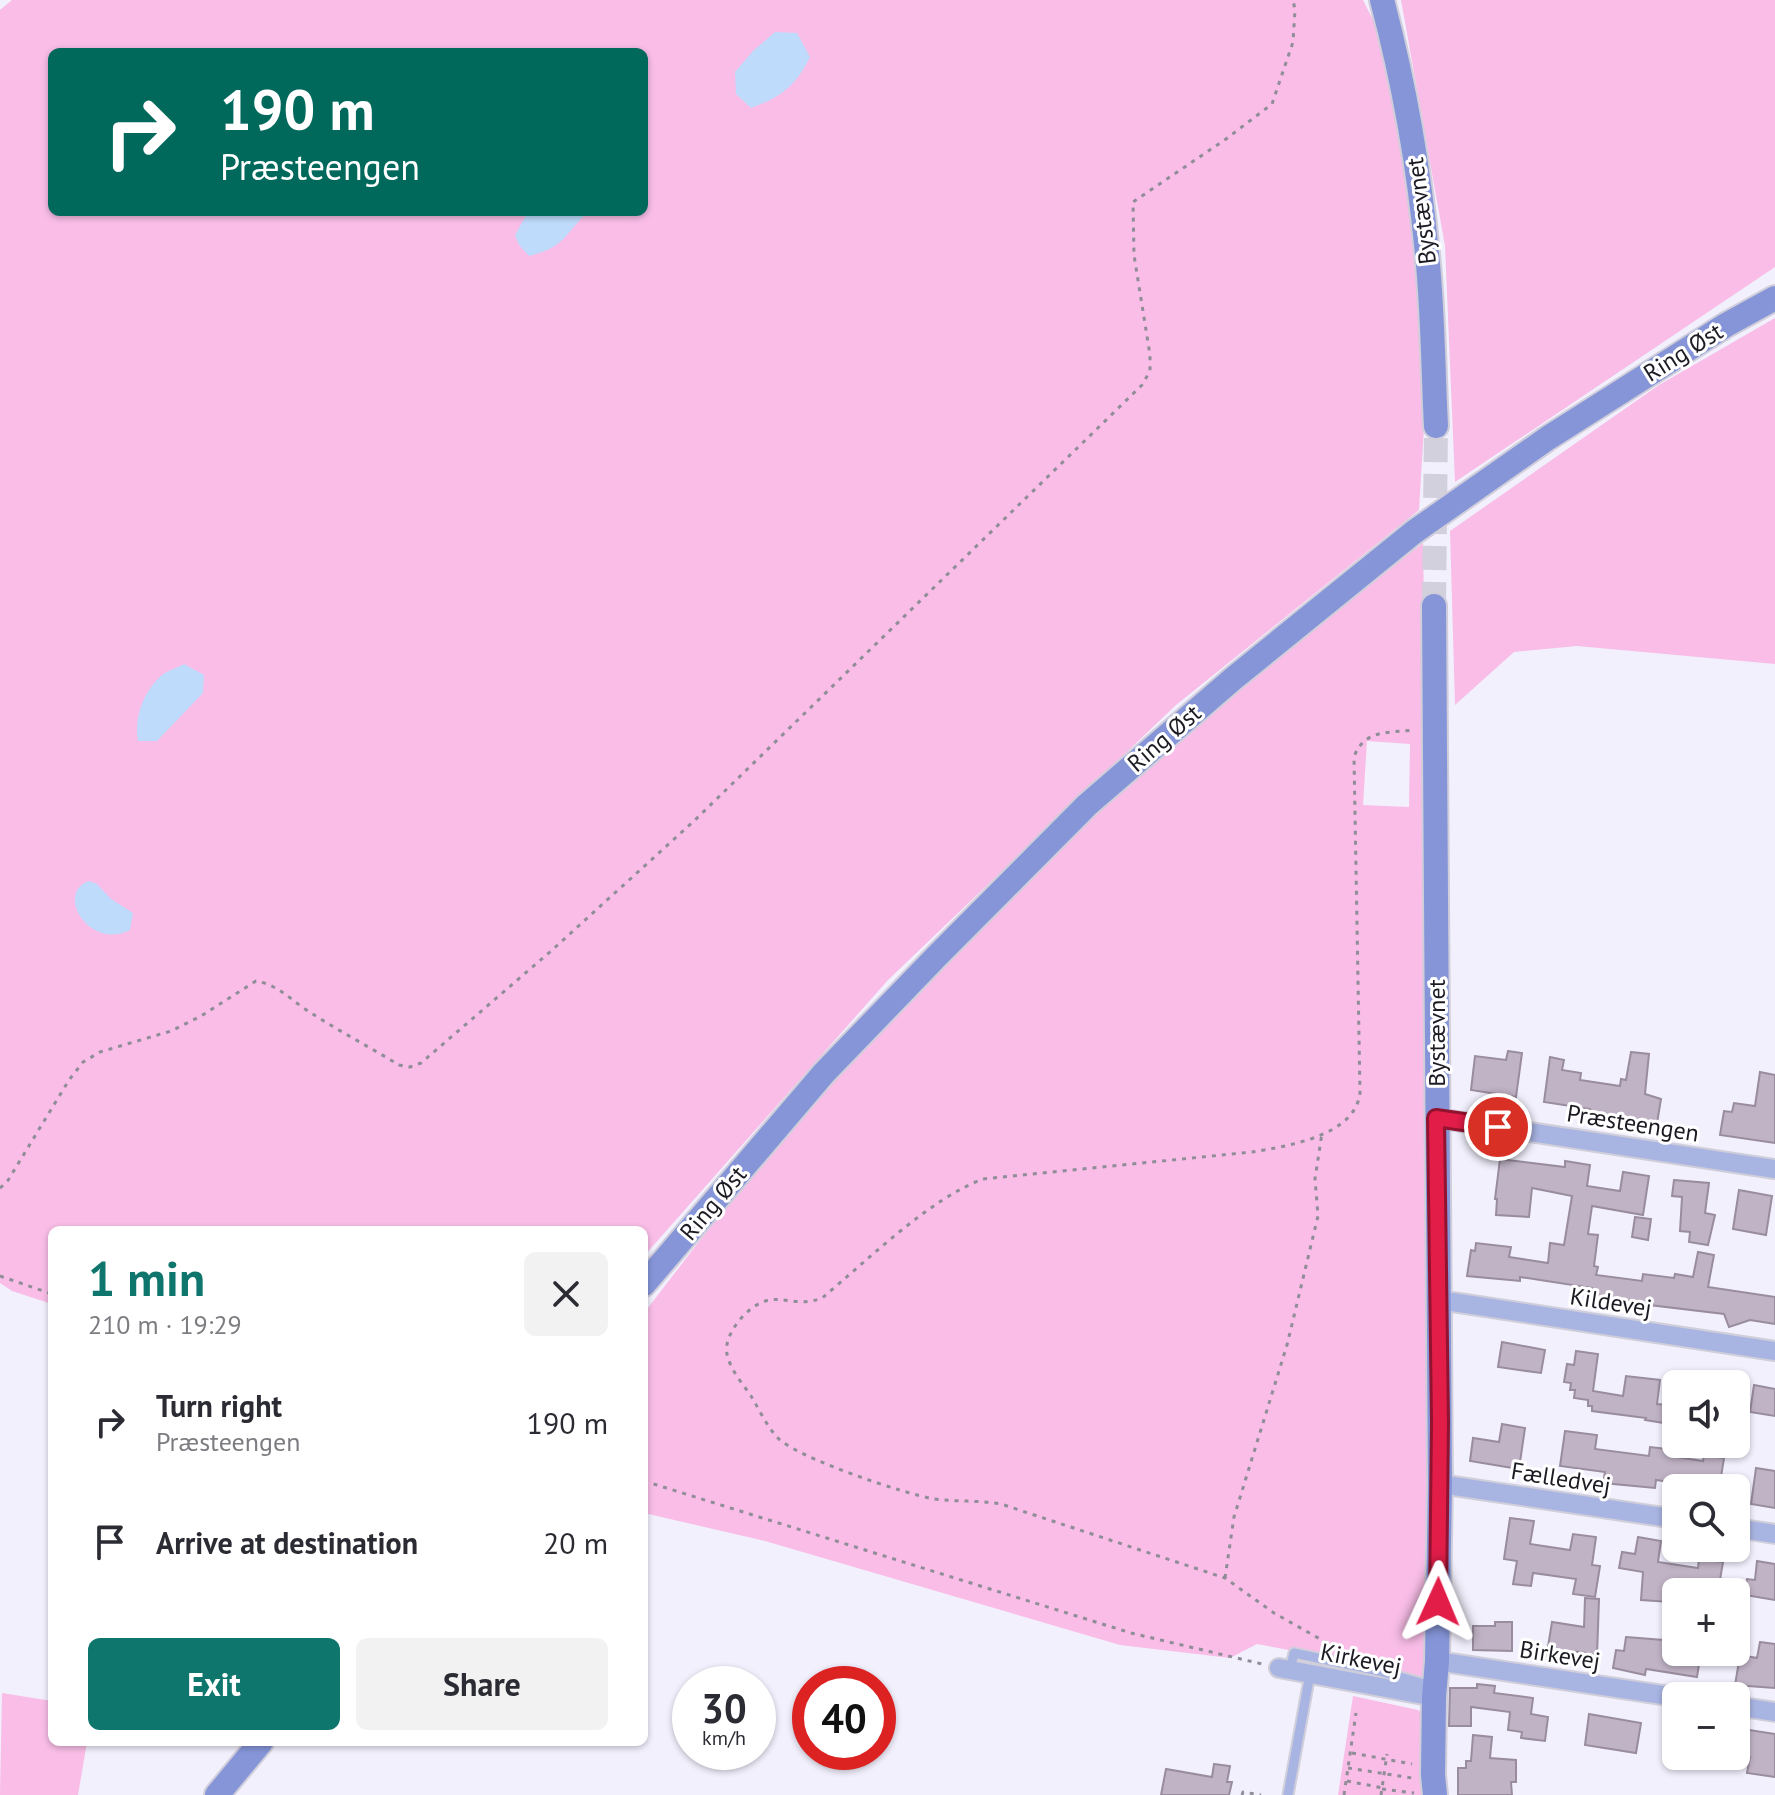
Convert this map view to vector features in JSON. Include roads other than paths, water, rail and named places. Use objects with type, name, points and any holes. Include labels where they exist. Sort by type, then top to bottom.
[{"type":"street","name":"Bystævnet","points":[[1382,0],[1394,44],[1415,159],[1427,255],[1436,426]]},
{"type":"street","name":"Ring Øst","points":[[648,1279],[824,1073],[1098,796],[1234,678],[1414,532],[1548,438],[1726,325],[1775,298]]},
{"type":"street","name":"Bystævnet","points":[[1427,1787],[1433,1775],[1440,1484],[1434,606]]},
{"type":"street","name":"Præsteengen","points":[[1436,1118],[1775,1169]]},
{"type":"street","name":"Kildevej","points":[[1439,1300],[1775,1351]]},
{"type":"street","name":"Fælledvej","points":[[1440,1484],[1662,1517]]},
{"type":"street","points":[[1750,1530],[1775,1534]]},
{"type":"street","name":"Birkevej","points":[[1437,1661],[1662,1695]]},
{"type":"street","name":"Kirkevej","points":[[1284,1669],[1434,1692]]},
{"type":"street","points":[[1750,1708],[1775,1712]]},
{"type":"street","points":[[217,1795],[258,1746]]},
{"type":"lane","points":[[1284,1669],[1294,1653],[1356,1666],[1434,1692]]},
{"type":"lane","points":[[1288,1795],[1310,1674]]},
{"type":"water","points":[[775,32],[797,33],[810,57],[786,90],[751,108],[736,94],[735,72]]},
{"type":"water","points":[[526,216],[584,216],[558,244],[529,256],[515,235]]},
{"type":"water","points":[[184,664],[204,675],[203,693],[157,741],[138,741],[139,715],[149,690],[163,674]]},
{"type":"water","points":[[89,881],[133,913],[130,930],[102,933],[81,918],[75,897],[79,887]]},
{"type":"tunnel","points":[[1434,606],[1436,426]]}]
